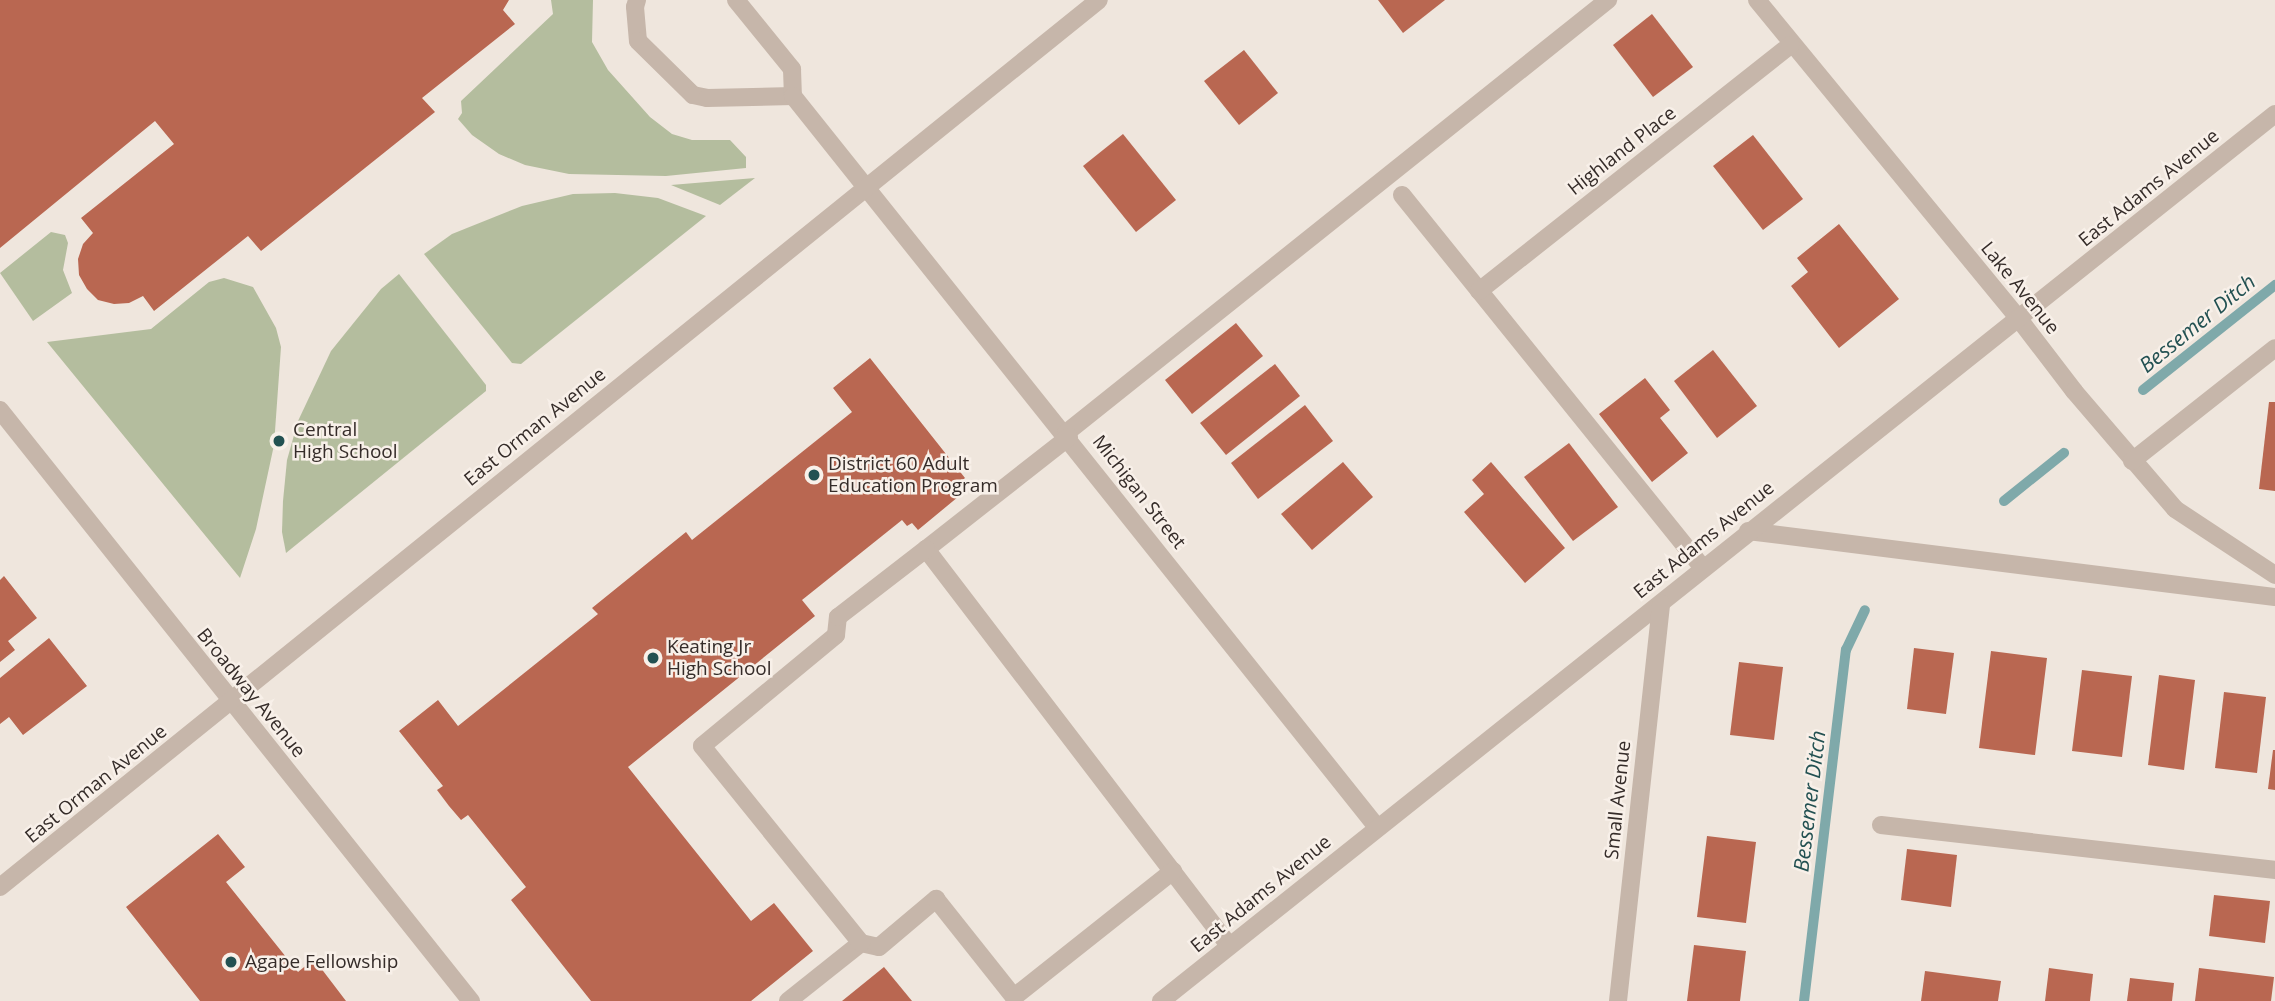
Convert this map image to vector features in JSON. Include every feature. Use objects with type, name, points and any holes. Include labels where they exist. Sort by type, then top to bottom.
[{"type":"street","points":[[637,0],[635,7],[638,41],[693,95],[707,98],[793,96],[792,69],[736,0]]},
{"type":"street","name":"East Orman Avenue","points":[[0,887],[1098,0]]},
{"type":"street","points":[[1173,871],[1014,997],[936,900],[879,947],[860,943],[702,746],[836,635],[838,617],[1608,0]]},
{"type":"street","name":"Lake Avenue","points":[[1757,0],[1791,45],[2019,319],[2074,391],[2175,509],[2275,575]]},
{"type":"street","name":"Highland Place","points":[[1479,290],[1791,45]]},
{"type":"street","name":"Michigan Street","points":[[793,96],[1067,435],[1377,827]]},
{"type":"street","name":"East Adams Avenue","points":[[1161,1001],[2275,114]]},
{"type":"street","points":[[1402,195],[1703,568]]},
{"type":"street","points":[[2132,461],[2275,348]]},
{"type":"street","name":"Broadway Avenue","points":[[0,410],[230,702],[471,1001]]},
{"type":"street","points":[[1748,531],[1957,555],[2275,597]]},
{"type":"street","points":[[926,549],[1229,946]]},
{"type":"street","name":"Small Avenue","points":[[1618,1001],[1661,603]]},
{"type":"street","points":[[1881,825],[2275,870]]},
{"type":"street","points":[[788,1001],[860,943]]},
{"type":"green space","points":[[551,0],[593,0],[592,42],[608,70],[650,117],[672,134],[692,140],[730,140],[746,157],[746,168],[666,176],[569,174],[525,165],[499,154],[472,135],[458,119],[462,113],[461,101],[553,14]]},
{"type":"green space","points":[[755,178],[720,205],[671,185]]},
{"type":"green space","points":[[615,193],[658,198],[706,216],[521,364],[512,363],[424,254],[452,234],[522,206],[573,194]]},
{"type":"green space","points":[[51,232],[65,235],[68,243],[63,270],[72,293],[33,321],[0,273]]},
{"type":"green space","points":[[399,274],[486,385],[486,391],[286,553],[282,532],[283,501],[287,460],[298,421],[331,351],[381,289]]},
{"type":"green space","points":[[224,278],[253,287],[276,328],[281,347],[274,445],[256,529],[240,578],[47,342],[151,329],[209,282]]},
{"type":"building","points":[[0,0],[509,0],[503,10],[515,24],[422,98],[435,112],[261,251],[248,236],[154,311],[143,296],[129,303],[114,304],[98,300],[87,289],[79,275],[78,259],[83,244],[93,233],[81,218],[174,144],[155,121],[0,248]]},
{"type":"building","points":[[1378,0],[1445,0],[1403,33]]},
{"type":"building","points":[[1652,14],[1693,67],[1653,97],[1613,45]]},
{"type":"building","points":[[1244,50],[1278,93],[1239,125],[1204,81]]},
{"type":"building","points":[[1123,134],[1176,200],[1136,232],[1083,166]]},
{"type":"building","points":[[1753,135],[1803,199],[1763,230],[1713,166]]},
{"type":"building","points":[[1839,224],[1899,299],[1839,348],[1791,286],[1808,272],[1797,258]]},
{"type":"building","points":[[1236,323],[1263,356],[1192,414],[1165,380]]},
{"type":"building","points":[[1713,350],[1757,406],[1717,438],[1674,381]]},
{"type":"building","name":"Keating Jr High School","points":[[870,358],[965,478],[958,484],[964,492],[918,530],[912,523],[907,526],[902,520],[802,600],[815,616],[628,767],[751,921],[774,903],[813,951],[751,1001],[591,1001],[511,900],[526,887],[468,815],[461,820],[449,806],[437,790],[443,786],[399,731],[438,700],[458,726],[598,614],[592,608],[686,532],[692,540],[852,412],[833,388]]},
{"type":"building","points":[[1275,364],[1300,396],[1226,455],[1200,423]]},
{"type":"building","points":[[1645,378],[1670,410],[1660,418],[1688,453],[1652,482],[1599,414]]},
{"type":"building","points":[[2269,402],[2275,402],[2275,491],[2259,489]]},
{"type":"building","points":[[1305,405],[1333,441],[1258,499],[1231,463]]},
{"type":"building","points":[[1569,443],[1618,507],[1573,541],[1524,477]]},
{"type":"building","points":[[1343,462],[1373,497],[1312,550],[1281,514]]},
{"type":"building","points":[[1491,462],[1565,548],[1525,583],[1464,512],[1484,494],[1472,480]]},
{"type":"building","points":[[4,576],[37,618],[8,641],[15,650],[0,662],[0,580]]},
{"type":"building","points":[[49,638],[87,686],[23,735],[9,717],[0,724],[0,678]]},
{"type":"building","points":[[1914,648],[1954,653],[1946,714],[1907,709]]},
{"type":"building","points":[[1991,651],[2047,658],[2035,755],[1979,748]]},
{"type":"building","points":[[1739,662],[1783,667],[1774,740],[1730,735]]},
{"type":"building","points":[[2082,670],[2132,676],[2122,757],[2072,751]]},
{"type":"building","points":[[2159,675],[2195,680],[2184,770],[2148,765]]},
{"type":"building","points":[[2224,692],[2266,697],[2257,773],[2215,768]]},
{"type":"building","points":[[2275,750],[2275,790],[2268,789]]},
{"type":"building","points":[[218,834],[245,867],[226,882],[298,972],[314,959],[346,1001],[200,1001],[126,907]]},
{"type":"building","points":[[1707,836],[1756,842],[1746,923],[1697,917]]},
{"type":"building","points":[[1907,849],[1957,855],[1951,907],[1901,900]]},
{"type":"building","points":[[2214,895],[2270,901],[2265,943],[2209,936]]},
{"type":"building","points":[[1694,945],[1746,951],[1740,1001],[1687,1001]]},
{"type":"building","points":[[884,967],[912,1001],[842,1001]]},
{"type":"building","points":[[2049,968],[2093,974],[2090,1001],[2045,1001]]},
{"type":"building","points":[[2199,968],[2274,977],[2271,1001],[2195,1001]]},
{"type":"building","points":[[1925,971],[2001,981],[1998,1001],[1921,1001]]},
{"type":"building","points":[[2130,978],[2174,983],[2172,1001],[2127,1001]]},
{"type":"waterway","name":"Bessemer Ditch","points":[[2143,390],[2275,285]]},
{"type":"waterway","name":"Bessemer Ditch","points":[[2004,501],[2064,453]]},
{"type":"waterway","name":"Bessemer Ditch","points":[[1804,1001],[1846,650],[1865,610]]},
{"type":"place","name":"Central High School","points":[[279,441]]},
{"type":"place","name":"District 60 Adult Education Program","points":[[814,475]]},
{"type":"place","name":"Keating Jr High School","points":[[653,658]]},
{"type":"place","name":"Agape Fellowship","points":[[231,962]]}]
